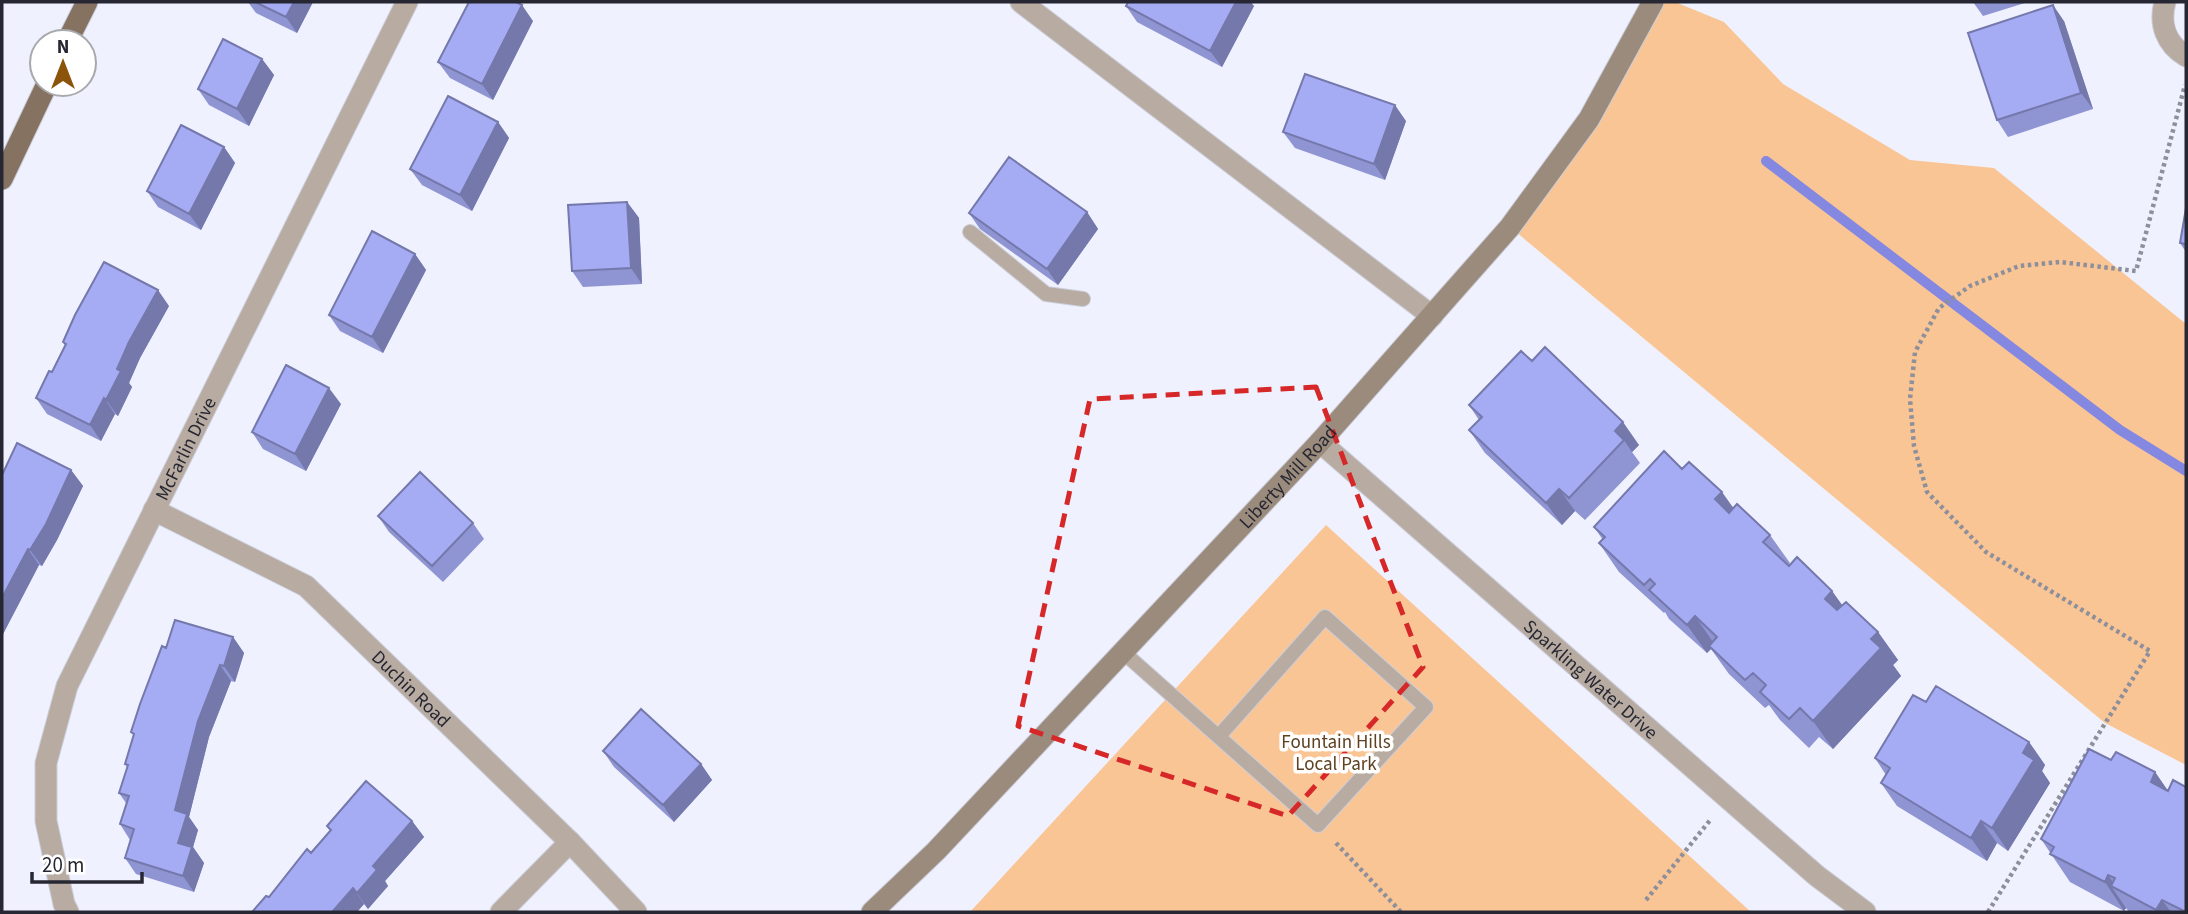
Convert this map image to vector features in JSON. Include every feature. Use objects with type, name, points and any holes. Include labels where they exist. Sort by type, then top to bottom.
[{"type":"main road","points":[[74,28],[86,2]]},
{"type":"main road","points":[[2,179],[40,98]]},
{"type":"street","name":"McFarlin Drive","points":[[68,912],[46,821],[46,763],[67,686],[407,2]]},
{"type":"street","points":[[1021,2],[1432,316]]},
{"type":"street","name":"Liberty Mill Road","points":[[872,912],[936,851],[1320,442],[1510,227],[1589,119],[1653,2]]},
{"type":"street","points":[[2165,2],[2162,21],[2166,37],[2177,51],[2186,56]]},
{"type":"street","name":"Sparkling Water Drive","points":[[1320,442],[1816,876],[1865,912]]},
{"type":"street","name":"Duchin Road","points":[[154,509],[306,586],[570,842],[636,912]]},
{"type":"street","points":[[501,912],[570,842]]},
{"type":"lane","points":[[970,232],[1046,294],[1083,299]]},
{"type":"lane","points":[[1123,652],[1318,825],[1426,707],[1325,617],[1219,736]]},
{"type":"path","points":[[1988,912],[2150,651],[1986,552],[1927,492],[1914,446],[1909,399],[1915,352],[1939,308],[1970,286],[2019,266],[2060,262],[2136,271],[2186,78]]},
{"type":"path","points":[[1646,900],[1727,798]]},
{"type":"path","points":[[1318,825],[1401,912]]},
{"type":"highlighted area","points":[[1316,387],[1423,667],[1288,816],[1018,726],[1090,399]]},
{"type":"green space","points":[[1653,2],[1675,2],[1724,22],[1783,84],[1910,160],[1994,168],[2186,324],[2186,765],[2105,723],[1510,227]]},
{"type":"green space","name":"Fountain Hills Local Park","points":[[1326,525],[1751,912],[970,912]]},
{"type":"building","points":[[255,2],[294,2],[286,17]]},
{"type":"building","points":[[469,2],[516,2],[522,5],[482,84],[438,62]]},
{"type":"building","points":[[1128,2],[1236,2],[1210,51],[1126,6]]},
{"type":"building","points":[[2053,5],[2081,93],[1997,120],[1968,33]]},
{"type":"building","points":[[223,39],[262,59],[237,109],[198,89]]},
{"type":"building","points":[[1305,74],[1395,105],[1374,164],[1283,132]]},
{"type":"building","points":[[448,96],[498,122],[460,195],[410,169]]},
{"type":"building","points":[[181,125],[224,147],[189,214],[147,191]]},
{"type":"building","points":[[1009,157],[1087,212],[1047,269],[969,213]]},
{"type":"building","points":[[627,202],[631,268],[572,271],[568,205]]},
{"type":"building","points":[[2186,208],[2186,244],[2180,243]]},
{"type":"building","points":[[372,231],[415,254],[372,337],[329,315]]},
{"type":"building","points":[[104,262],[158,290],[129,342],[117,369],[121,371],[90,425],[36,398],[66,344],[63,342],[75,315]]},
{"type":"building","points":[[1545,347],[1623,422],[1615,431],[1624,440],[1569,498],[1559,489],[1546,503],[1469,430],[1482,417],[1469,405],[1521,351],[1532,361]]},
{"type":"building","points":[[286,365],[329,388],[295,454],[252,432]]},
{"type":"building","points":[[17,443],[71,470],[46,524],[30,550],[28,549],[2,598],[2,475]]},
{"type":"building","points":[[1664,451],[1682,469],[1689,462],[1722,492],[1715,499],[1729,513],[1737,504],[1770,535],[1763,542],[1789,566],[1797,557],[1832,591],[1825,599],[1837,610],[1846,602],[1878,632],[1871,639],[1881,648],[1813,721],[1800,708],[1789,719],[1760,692],[1766,685],[1753,673],[1745,680],[1709,646],[1717,637],[1695,616],[1687,625],[1649,590],[1655,584],[1650,579],[1644,585],[1599,543],[1605,537],[1594,527]]},
{"type":"building","points":[[420,472],[473,523],[432,566],[378,516]]},
{"type":"building","points":[[175,620],[233,637],[224,666],[220,665],[198,721],[175,810],[187,814],[178,843],[192,847],[183,876],[125,858],[134,829],[120,824],[129,796],[119,793],[128,765],[125,764],[134,734],[131,732],[140,704],[162,646],[166,648]]},
{"type":"building","points":[[1936,686],[2029,742],[2023,753],[2034,760],[1992,828],[1981,821],[1971,838],[1881,783],[1890,768],[1875,758],[1913,695],[1926,702]]},
{"type":"building","points":[[641,709],[701,764],[663,805],[603,751]]},
{"type":"building","points":[[2089,749],[2111,760],[2116,752],[2155,772],[2151,782],[2168,791],[2173,780],[2186,787],[2186,912],[2162,900],[2156,910],[2111,886],[2115,878],[2108,875],[2105,882],[2050,854],[2054,847],[2041,839]]},
{"type":"building","points":[[366,781],[412,821],[373,866],[377,870],[357,893],[353,888],[333,911],[335,912],[252,912],[266,896],[269,897],[307,849],[311,853],[331,830],[327,826]]},
{"type":"waterway","points":[[1766,161],[2120,430],[2186,471]]}]
